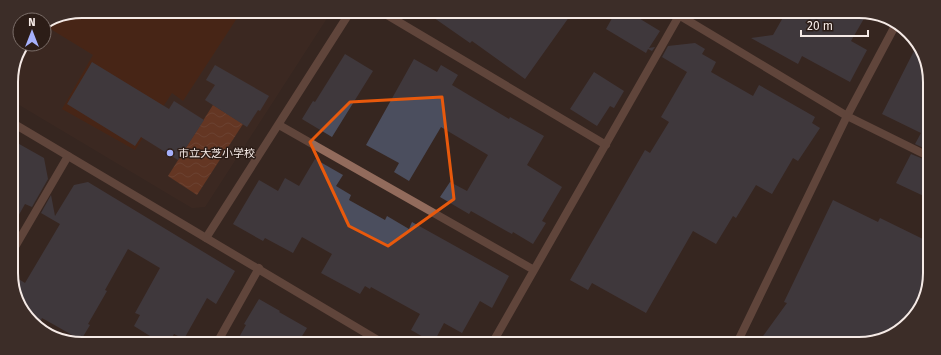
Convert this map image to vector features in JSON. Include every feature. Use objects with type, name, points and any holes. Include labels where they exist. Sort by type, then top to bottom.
[{"type":"street","points":[[206,238],[346,18]]},
{"type":"street","points":[[392,18],[606,145]]},
{"type":"street","points":[[496,337],[606,145],[676,18]]},
{"type":"street","points":[[685,18],[847,116],[923,154]]},
{"type":"street","points":[[741,337],[847,116],[894,28]]},
{"type":"street","points":[[279,125],[534,270]]},
{"type":"street","points":[[18,126],[374,337]]},
{"type":"street","points":[[18,242],[68,156]]},
{"type":"street","points":[[220,337],[259,268]]},
{"type":"highlighted area","points":[[442,97],[454,199],[388,246],[349,226],[310,142],[350,102]]},
{"type":"shaded area","points":[[82,18],[237,18],[183,101],[172,93],[135,150],[62,109],[93,55],[52,30],[52,26],[61,21]]},
{"type":"shaded area","name":"市立大芝小学校","points":[[327,18],[205,207],[192,208],[18,104],[18,78],[20,65],[26,52],[52,52],[52,26],[61,21],[73,19]]},
{"type":"water","points":[[213,105],[243,124],[197,195],[168,176]]},
{"type":"building","points":[[434,18],[568,18],[525,79],[472,41],[470,43]]},
{"type":"building","points":[[612,18],[639,18],[660,31],[649,48],[655,47],[652,51],[648,49],[646,53],[606,29]]},
{"type":"building","points":[[783,18],[864,18],[851,41],[867,50],[850,82],[802,56],[798,64],[751,38],[773,35]]},
{"type":"building","points":[[695,43],[705,49],[702,54],[716,62],[711,72],[753,96],[759,85],[815,117],[812,123],[820,128],[798,161],[793,158],[772,194],[756,185],[736,218],[733,216],[716,244],[693,231],[646,313],[592,283],[588,290],[570,280],[645,150],[650,153],[669,122],[661,117],[687,72],[662,57],[668,46]]},
{"type":"building","points":[[914,50],[921,65],[923,82],[923,148],[915,144],[921,133],[882,114]]},
{"type":"building","points":[[345,54],[373,71],[332,137],[302,119],[313,101],[315,102]]},
{"type":"building","points":[[414,59],[437,72],[441,65],[458,75],[452,85],[509,119],[510,117],[544,136],[527,165],[562,187],[542,221],[546,223],[533,244],[471,211],[469,214],[440,197],[450,182],[467,191],[488,155],[441,127],[409,181],[394,172],[399,163],[366,145]]},
{"type":"building","points":[[92,62],[169,109],[174,101],[204,120],[178,160],[141,137],[135,146],[67,104]]},
{"type":"building","points":[[215,65],[269,96],[260,111],[258,110],[247,127],[205,100],[215,85],[206,80]]},
{"type":"building","points":[[594,72],[624,91],[614,108],[610,106],[597,126],[570,109]]},
{"type":"building","points":[[18,143],[44,158],[48,179],[32,207],[25,204],[18,216]]},
{"type":"building","points":[[911,154],[923,159],[923,196],[896,183]]},
{"type":"building","points":[[315,159],[343,175],[336,186],[351,195],[349,200],[385,220],[387,216],[409,229],[412,222],[509,276],[492,308],[480,301],[462,333],[444,323],[437,337],[423,337],[411,330],[420,314],[371,287],[370,289],[365,286],[360,294],[321,273],[332,254],[302,237],[293,253],[265,238],[263,241],[233,224],[259,180],[278,191],[285,178],[299,186]]},
{"type":"building","points":[[88,182],[235,271],[216,304],[207,298],[185,337],[180,337],[174,334],[172,337],[152,337],[134,326],[140,315],[135,313],[160,268],[128,249],[105,290],[107,291],[88,324],[90,325],[83,337],[74,336],[42,318],[40,321],[29,309],[21,294],[18,279],[25,283],[60,224],[41,213],[51,195],[55,216],[74,185]]},
{"type":"building","points":[[833,200],[878,222],[880,218],[923,239],[923,273],[920,294],[912,309],[898,324],[880,334],[863,337],[762,337],[787,303],[784,302]]},
{"type":"building","points":[[259,299],[307,328],[301,337],[239,337],[246,325],[244,324]]},
{"type":"place","name":"市立大芝小学校","points":[[170,153]]}]
